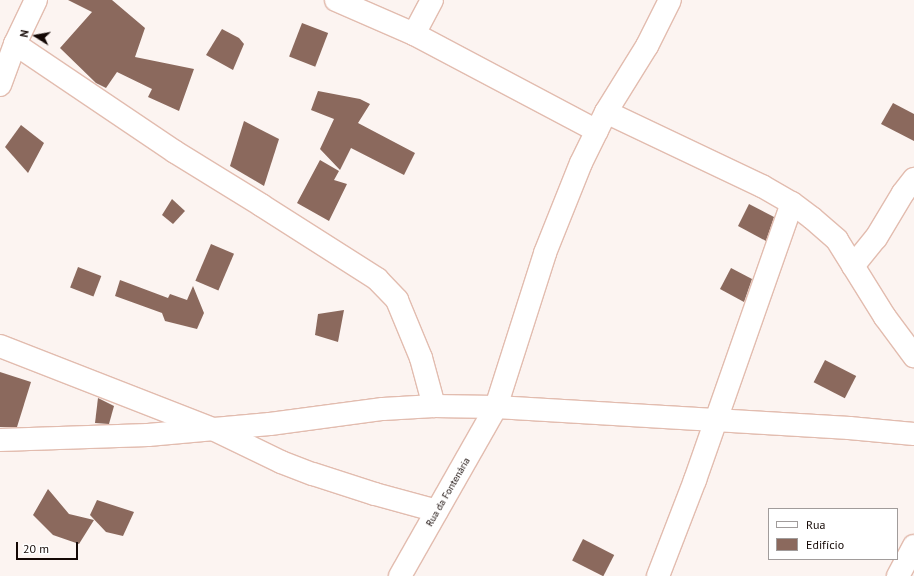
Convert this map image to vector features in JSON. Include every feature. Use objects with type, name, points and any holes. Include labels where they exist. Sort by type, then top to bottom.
[{"type":"street","points":[[0,85],[15,44],[36,0]]},
{"type":"street","points":[[336,0],[414,34],[597,131]]},
{"type":"street","points":[[414,34],[432,0]]},
{"type":"street","name":"Rua da Fontenária","points":[[400,576],[496,407],[545,253],[581,163],[606,112],[647,46],[670,0]]},
{"type":"street","points":[[15,44],[175,152],[261,205],[377,280],[397,300],[421,358],[434,406]]},
{"type":"street","points":[[606,112],[762,186],[792,203],[837,240],[885,317],[914,356]]},
{"type":"street","points":[[853,266],[876,238],[903,193],[914,179]]},
{"type":"street","points":[[658,576],[695,480],[714,420],[792,203]]},
{"type":"street","points":[[0,346],[213,429],[281,462],[375,494],[437,511]]},
{"type":"street","points":[[0,440],[133,435],[213,429],[270,424],[383,409],[434,406],[496,407],[849,428],[914,434]]},
{"type":"street","points":[[898,576],[914,546]]},
{"type":"building","points":[[68,0],[112,0],[145,28],[135,57],[194,69],[179,111],[148,97],[152,89],[117,72],[106,88],[96,83],[60,48],[92,12]]},
{"type":"building","points":[[302,23],[328,33],[315,67],[289,57]]},
{"type":"building","points":[[222,29],[239,38],[244,44],[233,70],[206,55]]},
{"type":"building","points":[[318,91],[360,99],[370,104],[358,123],[415,153],[404,175],[351,148],[340,170],[320,149],[334,119],[311,110]]},
{"type":"building","points":[[893,103],[914,114],[914,141],[881,124]]},
{"type":"building","points":[[244,121],[279,139],[264,186],[230,166]]},
{"type":"building","points":[[21,125],[44,143],[28,173],[5,147]]},
{"type":"building","points":[[320,160],[339,171],[334,180],[347,184],[329,221],[297,203]]},
{"type":"building","points":[[172,199],[185,211],[173,224],[162,215]]},
{"type":"building","points":[[749,204],[774,217],[766,241],[738,226]]},
{"type":"building","points":[[211,244],[234,254],[218,291],[195,281]]},
{"type":"building","points":[[78,267],[101,276],[93,296],[70,288]]},
{"type":"building","points":[[731,268],[752,279],[744,302],[720,289]]},
{"type":"building","points":[[120,280],[168,298],[170,294],[187,300],[193,286],[204,313],[197,329],[165,321],[162,313],[115,296]]},
{"type":"building","points":[[344,310],[338,342],[315,335],[318,314]]},
{"type":"building","points":[[825,360],[856,376],[845,398],[814,382]]},
{"type":"building","points":[[0,372],[31,382],[17,427],[0,427]]},
{"type":"building","points":[[98,398],[114,406],[109,424],[95,423]]},
{"type":"building","points":[[48,489],[69,514],[94,520],[79,544],[53,535],[33,515]]},
{"type":"building","points":[[97,500],[134,512],[123,536],[106,532],[90,515]]},
{"type":"building","points":[[583,539],[614,555],[603,576],[572,560]]}]
